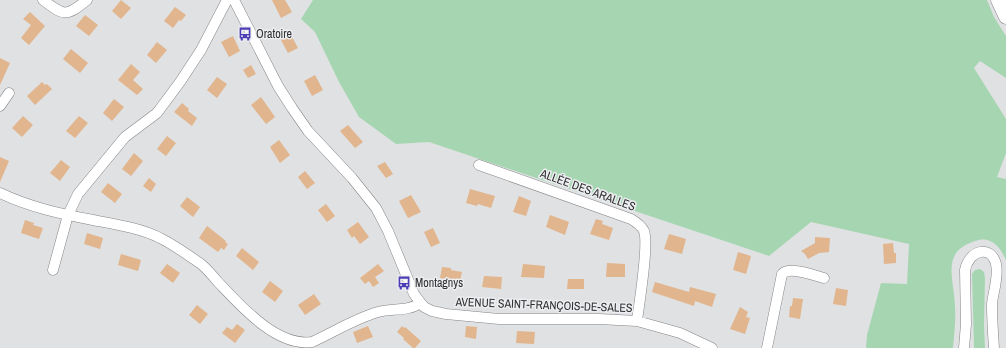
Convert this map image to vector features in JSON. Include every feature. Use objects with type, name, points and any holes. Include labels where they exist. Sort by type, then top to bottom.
[{"type":"main road","points":[[998,0],[1006,17]]},
{"type":"street","points":[[43,0],[56,10],[65,13],[74,11],[87,0]]},
{"type":"street","points":[[53,270],[68,216],[78,194],[124,137],[157,113],[176,88],[201,50],[227,0]]},
{"type":"street","name":"AVENUE SAINT-FRANÇOIS-DE-SALES","points":[[234,0],[278,86],[294,112],[308,131],[352,178],[376,208],[388,231],[409,285],[420,303],[428,310],[436,313],[499,319],[599,319],[637,321],[680,333],[712,348]]},
{"type":"street","points":[[0,106],[9,93]]},
{"type":"street","name":"ALLÉE DES ARALLES","points":[[479,165],[631,219],[638,223],[644,231],[646,244],[637,321]]},
{"type":"street","points":[[0,194],[20,203],[68,216],[126,227],[160,238],[202,265],[247,312],[269,329],[294,341],[306,343],[312,342],[365,316],[379,311],[415,307],[420,303]]},
{"type":"street","points":[[964,348],[966,324],[966,263],[978,252],[982,252],[986,253],[992,258],[996,266],[992,304],[994,348]]},
{"type":"street","points":[[767,348],[782,274],[790,270],[824,278]]},
{"type":"green space","points":[[313,0],[987,0],[994,17],[1006,36],[1006,78],[980,61],[974,68],[1006,119],[1006,153],[997,177],[1006,179],[1006,260],[996,245],[988,240],[979,240],[966,245],[958,251],[953,258],[952,276],[955,318],[953,348],[866,348],[867,335],[881,283],[907,284],[909,244],[811,222],[769,256],[429,142],[396,144],[359,117],[339,82],[315,32],[301,19]]},
{"type":"green space","points":[[980,269],[984,272],[985,278],[985,348],[974,348],[972,274],[975,270]]},
{"type":"building","points":[[121,0],[131,8],[121,19],[112,11]]},
{"type":"building","points":[[272,0],[285,0],[292,12],[281,18]]},
{"type":"building","points":[[175,7],[186,15],[181,21],[179,20],[173,28],[164,21]]},
{"type":"building","points":[[30,12],[45,26],[29,45],[21,38],[31,25],[23,19]]},
{"type":"building","points":[[85,15],[98,25],[89,36],[76,26]]},
{"type":"building","points":[[290,33],[298,48],[288,53],[280,38]]},
{"type":"building","points":[[233,36],[240,51],[229,57],[221,42]]},
{"type":"building","points":[[157,42],[167,50],[156,63],[147,55]]},
{"type":"building","points":[[71,49],[88,63],[80,73],[63,59]]},
{"type":"building","points":[[0,58],[10,63],[0,85]]},
{"type":"building","points":[[131,64],[140,72],[133,80],[143,89],[137,95],[118,80]]},
{"type":"building","points":[[251,65],[256,74],[248,78],[243,70]]},
{"type":"building","points":[[315,75],[323,90],[312,96],[304,81]]},
{"type":"building","points":[[217,77],[227,84],[217,98],[207,90]]},
{"type":"building","points":[[42,82],[45,85],[47,84],[52,89],[35,105],[27,96]]},
{"type":"building","points":[[261,97],[275,117],[266,124],[251,105]]},
{"type":"building","points":[[114,99],[124,107],[112,121],[103,113]]},
{"type":"building","points":[[182,103],[189,109],[188,111],[197,118],[192,126],[174,112]]},
{"type":"building","points":[[23,116],[33,125],[22,137],[12,128]]},
{"type":"building","points":[[79,116],[88,123],[75,138],[66,131]]},
{"type":"building","points":[[348,125],[363,142],[355,148],[340,131]]},
{"type":"building","points":[[167,136],[176,143],[166,156],[157,149]]},
{"type":"building","points":[[279,140],[290,155],[280,163],[270,147]]},
{"type":"building","points":[[134,153],[143,161],[131,176],[122,169]]},
{"type":"building","points":[[0,157],[9,161],[0,182]]},
{"type":"building","points":[[61,160],[70,167],[60,181],[50,173]]},
{"type":"building","points":[[385,162],[393,174],[386,178],[377,166]]},
{"type":"building","points":[[305,171],[315,183],[307,189],[298,177]]},
{"type":"building","points":[[149,178],[156,184],[151,192],[143,186]]},
{"type":"building","points":[[108,183],[122,194],[115,203],[101,192]]},
{"type":"building","points":[[470,189],[495,196],[491,208],[478,204],[477,206],[466,203]]},
{"type":"building","points":[[411,195],[421,212],[408,218],[399,201]]},
{"type":"building","points":[[519,196],[531,201],[526,216],[513,212]]},
{"type":"building","points":[[187,197],[200,207],[193,217],[180,206]]},
{"type":"building","points":[[326,204],[335,216],[327,222],[318,210]]},
{"type":"building","points":[[550,215],[569,222],[565,235],[546,227]]},
{"type":"building","points":[[596,219],[603,221],[602,224],[613,228],[609,240],[590,234]]},
{"type":"building","points":[[25,220],[34,223],[33,225],[43,228],[39,239],[21,233]]},
{"type":"building","points":[[358,222],[369,237],[360,244],[354,236],[352,238],[347,230]]},
{"type":"building","points":[[207,226],[226,241],[225,242],[228,244],[224,250],[221,248],[218,252],[199,238]]},
{"type":"building","points":[[433,228],[440,243],[431,247],[424,232]]},
{"type":"building","points":[[87,233],[103,238],[100,249],[84,244]]},
{"type":"building","points":[[669,234],[686,239],[682,254],[664,249]]},
{"type":"building","points":[[815,237],[830,238],[829,252],[819,253],[808,259],[801,251],[815,243]]},
{"type":"building","points":[[893,243],[894,253],[896,253],[896,263],[884,264],[883,244]]},
{"type":"building","points":[[242,248],[259,262],[253,270],[236,256]]},
{"type":"building","points":[[738,252],[751,256],[746,274],[733,270]]},
{"type":"building","points":[[121,254],[141,260],[138,271],[118,265]]},
{"type":"building","points":[[607,263],[625,264],[625,277],[606,277]]},
{"type":"building","points":[[167,264],[180,273],[173,283],[160,273]]},
{"type":"building","points":[[378,264],[384,271],[375,277],[379,283],[373,287],[369,281],[365,284],[360,278]]},
{"type":"building","points":[[523,264],[545,266],[544,278],[521,277]]},
{"type":"building","points":[[442,267],[451,268],[451,270],[462,272],[460,281],[440,278]]},
{"type":"building","points":[[484,276],[502,277],[501,289],[482,287]]},
{"type":"building","points":[[568,279],[584,279],[584,289],[567,289]]},
{"type":"building","points":[[270,281],[283,291],[275,302],[262,292]]},
{"type":"building","points":[[655,282],[689,292],[690,287],[716,294],[712,307],[695,301],[694,306],[652,292]]},
{"type":"building","points":[[836,288],[848,290],[846,306],[833,304]]},
{"type":"building","points":[[314,294],[321,304],[305,315],[298,305]]},
{"type":"building","points":[[793,298],[803,299],[800,319],[789,317],[790,306],[792,306]]},
{"type":"building","points":[[197,305],[208,314],[200,324],[189,315]]},
{"type":"building","points":[[740,307],[748,312],[746,317],[750,318],[745,334],[730,329]]},
{"type":"building","points":[[237,324],[245,330],[235,343],[222,333],[227,327],[232,330]]},
{"type":"building","points":[[368,326],[373,337],[357,343],[353,332]]},
{"type":"building","points":[[402,326],[421,341],[415,348],[413,348],[397,332]]},
{"type":"building","points":[[466,326],[477,327],[476,339],[465,337]]},
{"type":"building","points":[[517,331],[535,332],[534,344],[516,343]]},
{"type":"place","name":"Oratoire","points":[[245,34]]},
{"type":"place","name":"Montagnys","points":[[404,283]]}]
